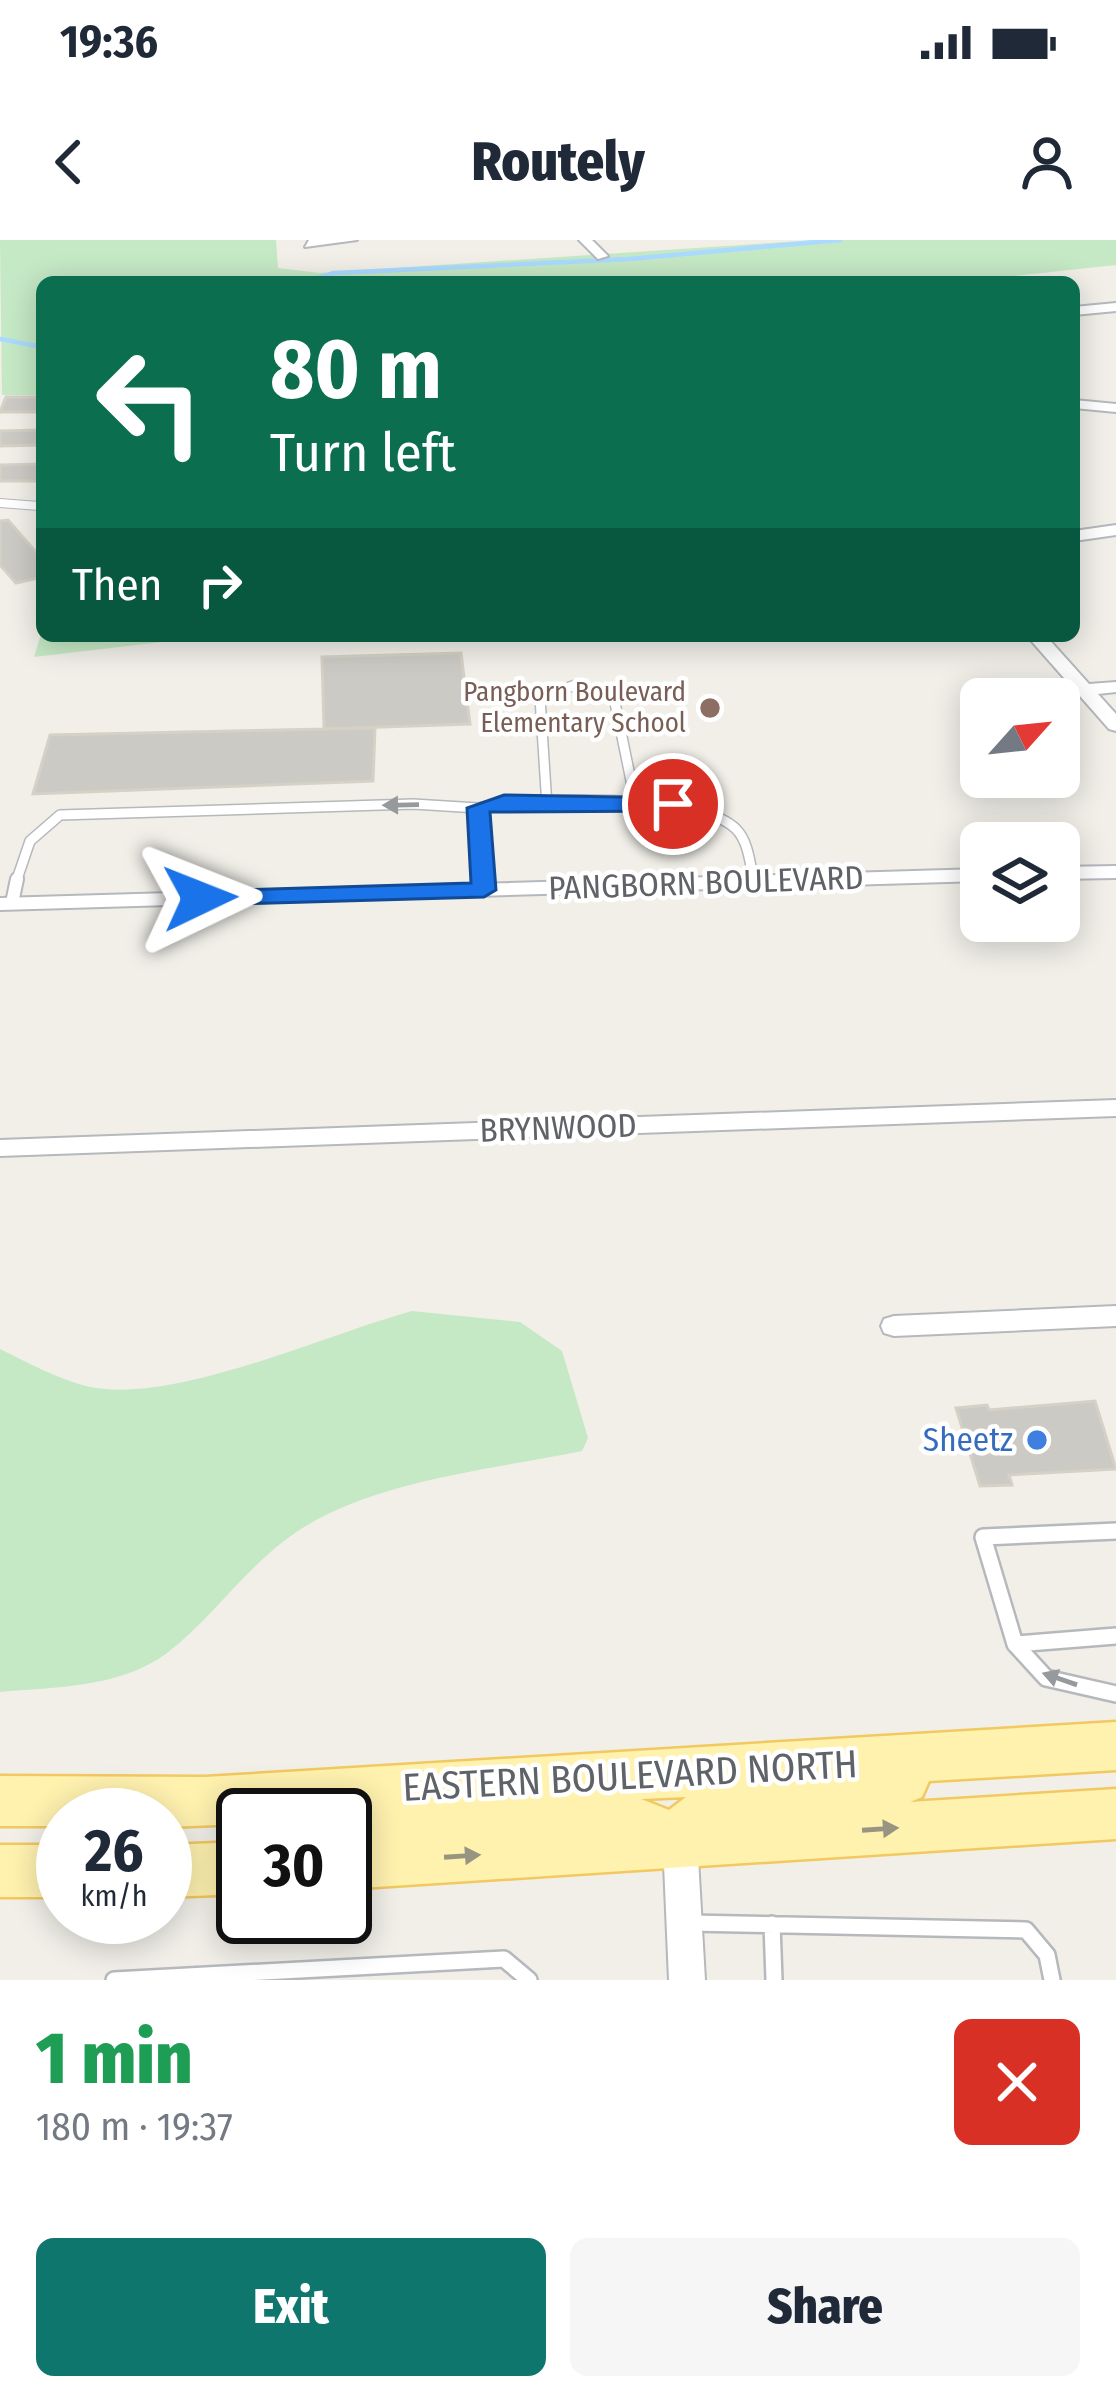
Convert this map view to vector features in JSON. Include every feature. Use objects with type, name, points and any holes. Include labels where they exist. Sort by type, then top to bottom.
[{"type":"main road","name":"EASTERN BOULEVARD NORTH","points":[[0,1801],[205,1802],[1116,1745]]},
{"type":"main road","points":[[205,1802],[411,1817],[614,1816],[649,1824],[680,1841],[693,1820],[722,1806],[800,1800],[1062,1750]]},
{"type":"main road","name":"EASTERN BOULEVARD NORTH","points":[[372,1861],[1116,1814]]},
{"type":"main road","points":[[0,1871],[36,1871]]},
{"type":"street","points":[[308,242],[351,240]]},
{"type":"street","points":[[585,240],[602,256]]},
{"type":"street","points":[[1080,310],[1116,307]]},
{"type":"street","points":[[1080,405],[1116,408]]},
{"type":"street","points":[[1080,535],[1116,530]]},
{"type":"street","points":[[1041,642],[1116,724]]},
{"type":"street","points":[[1083,690],[1116,687]]},
{"type":"street","points":[[1080,873],[1116,872]]},
{"type":"street","name":"PANGBORN BOULEVARD","points":[[6,904],[960,876]]},
{"type":"street","name":"BRYNWOOD","points":[[0,1148],[1116,1108]]},
{"type":"street","points":[[894,1325],[1116,1316]]},
{"type":"street","points":[[680,1841],[687,1980]]},
{"type":"lane","points":[[0,503],[36,506]]},
{"type":"lane","points":[[547,806],[540,698],[567,685],[613,693],[636,805]]},
{"type":"lane","points":[[6,904],[25,841],[38,826],[60,814],[413,804],[478,808],[504,802],[702,809],[726,820],[741,834],[754,882]]},
{"type":"lane","points":[[478,808],[484,890]]},
{"type":"lane","points":[[1116,1531],[983,1537],[1015,1644],[1046,1678],[1116,1694]]},
{"type":"lane","points":[[1015,1644],[1116,1636]]},
{"type":"lane","points":[[684,1923],[1026,1930],[1040,1940],[1052,1980]]},
{"type":"lane","points":[[772,1924],[774,1980]]},
{"type":"lane","points":[[114,1980],[505,1959],[529,1980]]},
{"type":"green space","points":[[0,240],[276,240],[278,268],[320,273],[815,240],[1116,240],[1116,265],[1014,276],[36,276],[36,395],[2,395]]},
{"type":"green space","points":[[39,642],[162,642],[34,657]]},
{"type":"green space","points":[[412,1311],[520,1322],[562,1351],[588,1438],[582,1451],[437,1478],[331,1512],[282,1542],[184,1638],[149,1665],[86,1684],[0,1692],[0,1349],[86,1386],[120,1390],[203,1378]]},
{"type":"building","points":[[6,397],[36,397],[36,412],[0,412]]},
{"type":"building","points":[[36,430],[36,445],[0,446],[0,431]]},
{"type":"building","points":[[36,464],[36,481],[0,481],[0,465]]},
{"type":"building","points":[[8,520],[36,552],[36,578],[16,583],[0,565],[0,521]]},
{"type":"building","points":[[461,653],[470,724],[324,729],[322,657]]},
{"type":"building","points":[[375,728],[373,781],[33,794],[50,735]]},
{"type":"building","name":"Sheetz","points":[[1095,1401],[1116,1469],[1009,1475],[1012,1485],[980,1486],[956,1408],[987,1405],[989,1410]]},
{"type":"waterway","points":[[325,276],[629,259],[840,240]]},
{"type":"waterway","points":[[0,339],[36,346]]},
{"type":"place","name":"Pangborn Boulevard Elementary School","points":[[710,708]]},
{"type":"place","name":"Sheetz","points":[[1037,1440]]},
{"type":"route","points":[[200,898],[484,890],[478,808],[504,802],[673,804]]}]
